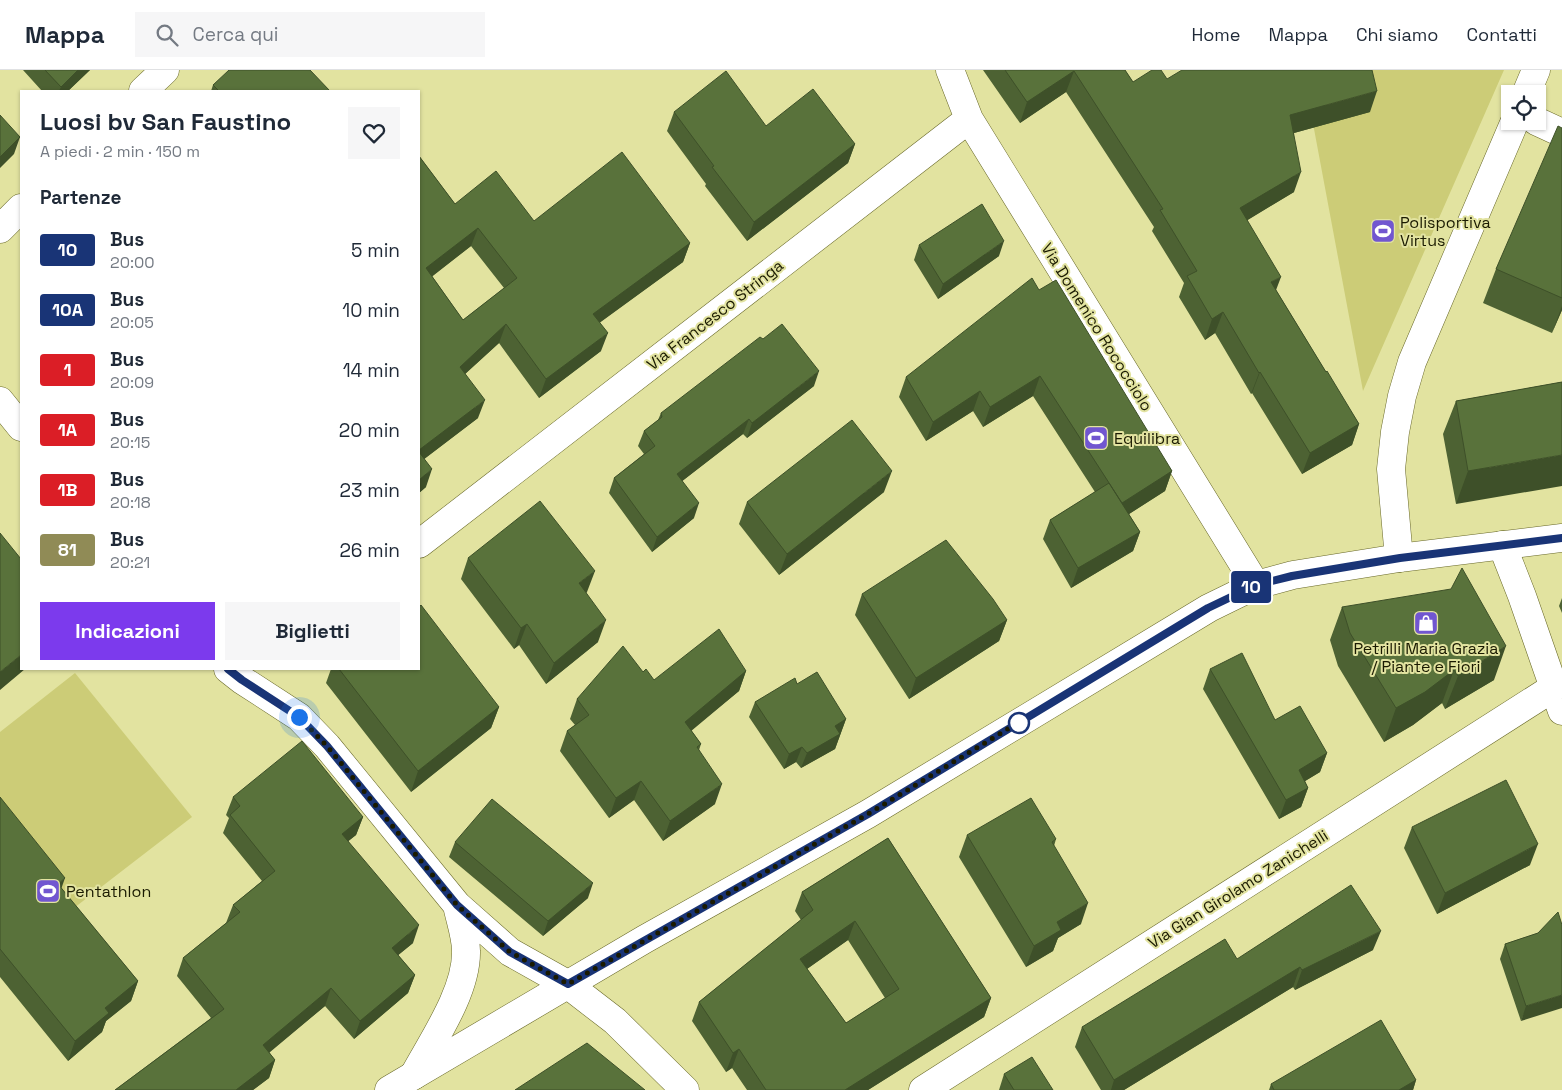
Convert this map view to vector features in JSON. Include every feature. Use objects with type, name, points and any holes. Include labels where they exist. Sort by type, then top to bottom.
[{"type":"street","points":[[144,90],[165,70]]},
{"type":"street","points":[[950,70],[969,119]]},
{"type":"street","points":[[1530,85],[1536,70]]},
{"type":"street","name":"Via Francesco Stringa","points":[[420,543],[969,119]]},
{"type":"street","name":"Via Domenico Rococciolo","points":[[969,119],[1256,585]]},
{"type":"street","points":[[1546,126],[1562,133]]},
{"type":"street","points":[[1400,558],[1391,470],[1395,432],[1402,396],[1412,362],[1511,130]]},
{"type":"street","points":[[0,229],[20,209]]},
{"type":"street","points":[[0,401],[20,426]]},
{"type":"street","points":[[389,1090],[568,984],[868,814],[1208,608],[1256,585],[1292,576],[1400,558],[1562,538]]},
{"type":"street","points":[[1502,545],[1558,700]]},
{"type":"street","points":[[242,673],[299,717],[327,746],[457,905],[510,952],[568,984],[615,1021],[685,1090]]},
{"type":"street","name":"Via Gian Girolamo Zanichelli","points":[[922,1090],[1558,700]]},
{"type":"street","points":[[414,1075],[448,1013],[464,975],[466,948],[457,905]]},
{"type":"shaded area","name":"Polisportiva Virtus","points":[[1303,70],[1504,70],[1363,391]]},
{"type":"shaded area","name":"Pentathlon","points":[[75,673],[192,817],[0,965],[0,732]]},
{"type":"building","points":[[45,70],[78,70],[61,87]]},
{"type":"building","points":[[229,70],[310,70],[329,90],[218,90],[213,85]]},
{"type":"building","points":[[1005,70],[1125,70],[1133,82],[1152,70],[1161,70],[1167,79],[1182,70],[1372,70],[1377,91],[1290,115],[1301,172],[1240,208],[1281,277],[1271,282],[1359,424],[1310,453],[1223,312],[1212,319],[1187,276],[1197,271],[1160,210],[1163,209],[1074,71],[1027,102]]},
{"type":"building","points":[[726,71],[766,126],[813,89],[855,144],[754,222],[712,167],[714,166],[674,112]]},
{"type":"building","points":[[0,115],[20,137],[0,157]]},
{"type":"building","points":[[1558,126],[1562,128],[1562,298],[1496,269]]},
{"type":"building","points":[[622,152],[690,243],[593,314],[608,333],[546,379],[506,324],[460,367],[485,400],[420,449],[420,157],[455,204],[496,171],[534,221]],"holes":[[[478,228],[517,278],[463,320],[426,268]]]},
{"type":"building","points":[[982,204],[1004,241],[943,284],[919,245]]},
{"type":"building","points":[[1032,278],[1039,290],[1056,280],[1172,471],[1122,503],[1040,376],[990,407],[980,391],[933,422],[906,377]]},
{"type":"building","points":[[782,324],[819,371],[752,423],[749,419],[677,474],[699,503],[657,537],[614,478],[655,446],[644,431],[662,417],[661,413],[760,337],[763,339]]},
{"type":"building","points":[[1562,382],[1562,455],[1468,471],[1456,401]]},
{"type":"building","points":[[852,420],[892,471],[787,554],[747,502]]},
{"type":"building","points":[[420,453],[432,469],[420,479]]},
{"type":"building","points":[[1109,483],[1140,532],[1078,568],[1050,520]]},
{"type":"building","points":[[540,501],[595,571],[579,583],[606,620],[554,663],[527,624],[521,628],[468,558]]},
{"type":"building","points":[[0,533],[20,558],[20,656],[0,672]]},
{"type":"building","points":[[946,540],[993,599],[1007,620],[916,678],[862,594]]},
{"type":"building","points":[[1462,568],[1506,646],[1458,676],[1454,670],[1425,692],[1396,708],[1350,633],[1342,607],[1451,589]]},
{"type":"building","points":[[420,606],[499,707],[418,771],[340,670],[420,670]]},
{"type":"building","points":[[719,629],[746,671],[685,722],[701,744],[697,747],[722,784],[670,821],[641,781],[616,798],[567,731],[589,715],[577,699],[623,646],[643,672],[646,669],[654,680]]},
{"type":"building","points":[[1242,653],[1275,720],[1300,706],[1327,753],[1299,770],[1308,788],[1286,800],[1210,669]]},
{"type":"building","points":[[817,672],[846,719],[835,726],[840,734],[807,753],[802,747],[789,754],[755,702],[795,678],[797,684]]},
{"type":"building","points":[[302,741],[363,817],[342,834],[419,925],[392,948],[415,975],[360,1021],[331,988],[263,1045],[275,1060],[236,1090],[115,1090],[224,1009],[183,958],[240,912],[233,905],[275,871],[230,815],[240,806],[233,797]]},
{"type":"building","points":[[1506,780],[1538,844],[1445,893],[1412,827]]},
{"type":"building","points":[[0,797],[65,878],[58,884],[138,981],[105,1008],[109,1013],[75,1041],[0,949]]},
{"type":"building","points":[[1031,798],[1056,839],[1052,842],[1088,903],[1057,922],[1061,930],[1034,946],[967,835]]},
{"type":"building","points":[[492,799],[593,883],[548,921],[455,842]]},
{"type":"building","points":[[888,838],[991,998],[845,1090],[766,1090],[739,1049],[733,1053],[699,1002],[813,910],[802,892]],"holes":[[[855,921],[899,989],[846,1023],[800,959]]]},
{"type":"building","points":[[1351,885],[1381,931],[1302,970],[1300,967],[1114,1080],[1082,1027],[1225,939],[1237,959]]},
{"type":"building","points":[[1558,912],[1562,925],[1562,995],[1526,1006],[1505,944],[1538,933]]},
{"type":"building","points":[[1381,1020],[1416,1080],[1399,1090],[1274,1090],[1271,1084]]},
{"type":"building","points":[[587,1043],[645,1090],[515,1090]]},
{"type":"building","points":[[1032,1057],[1053,1090],[1014,1090],[1004,1074]]},
{"type":"bus line","name":"10","points":[[229,670],[299,717],[327,746],[457,905],[510,952],[568,984],[868,814],[1208,608],[1238,593],[1256,585],[1333,568],[1562,538]]},
{"type":"place","name":"Polisportiva Virtus","points":[[1383,231]]},
{"type":"place","name":"Equilibra","points":[[1096,438]]},
{"type":"place","name":"Petrilli Maria Grazia / Piante e Fiori","points":[[1426,623]]},
{"type":"place","name":"Pentathlon","points":[[48,891]]},
{"type":"route","points":[[299,717],[327,746],[457,905],[510,952],[568,984],[868,814],[1021,721],[1019,723]]}]
